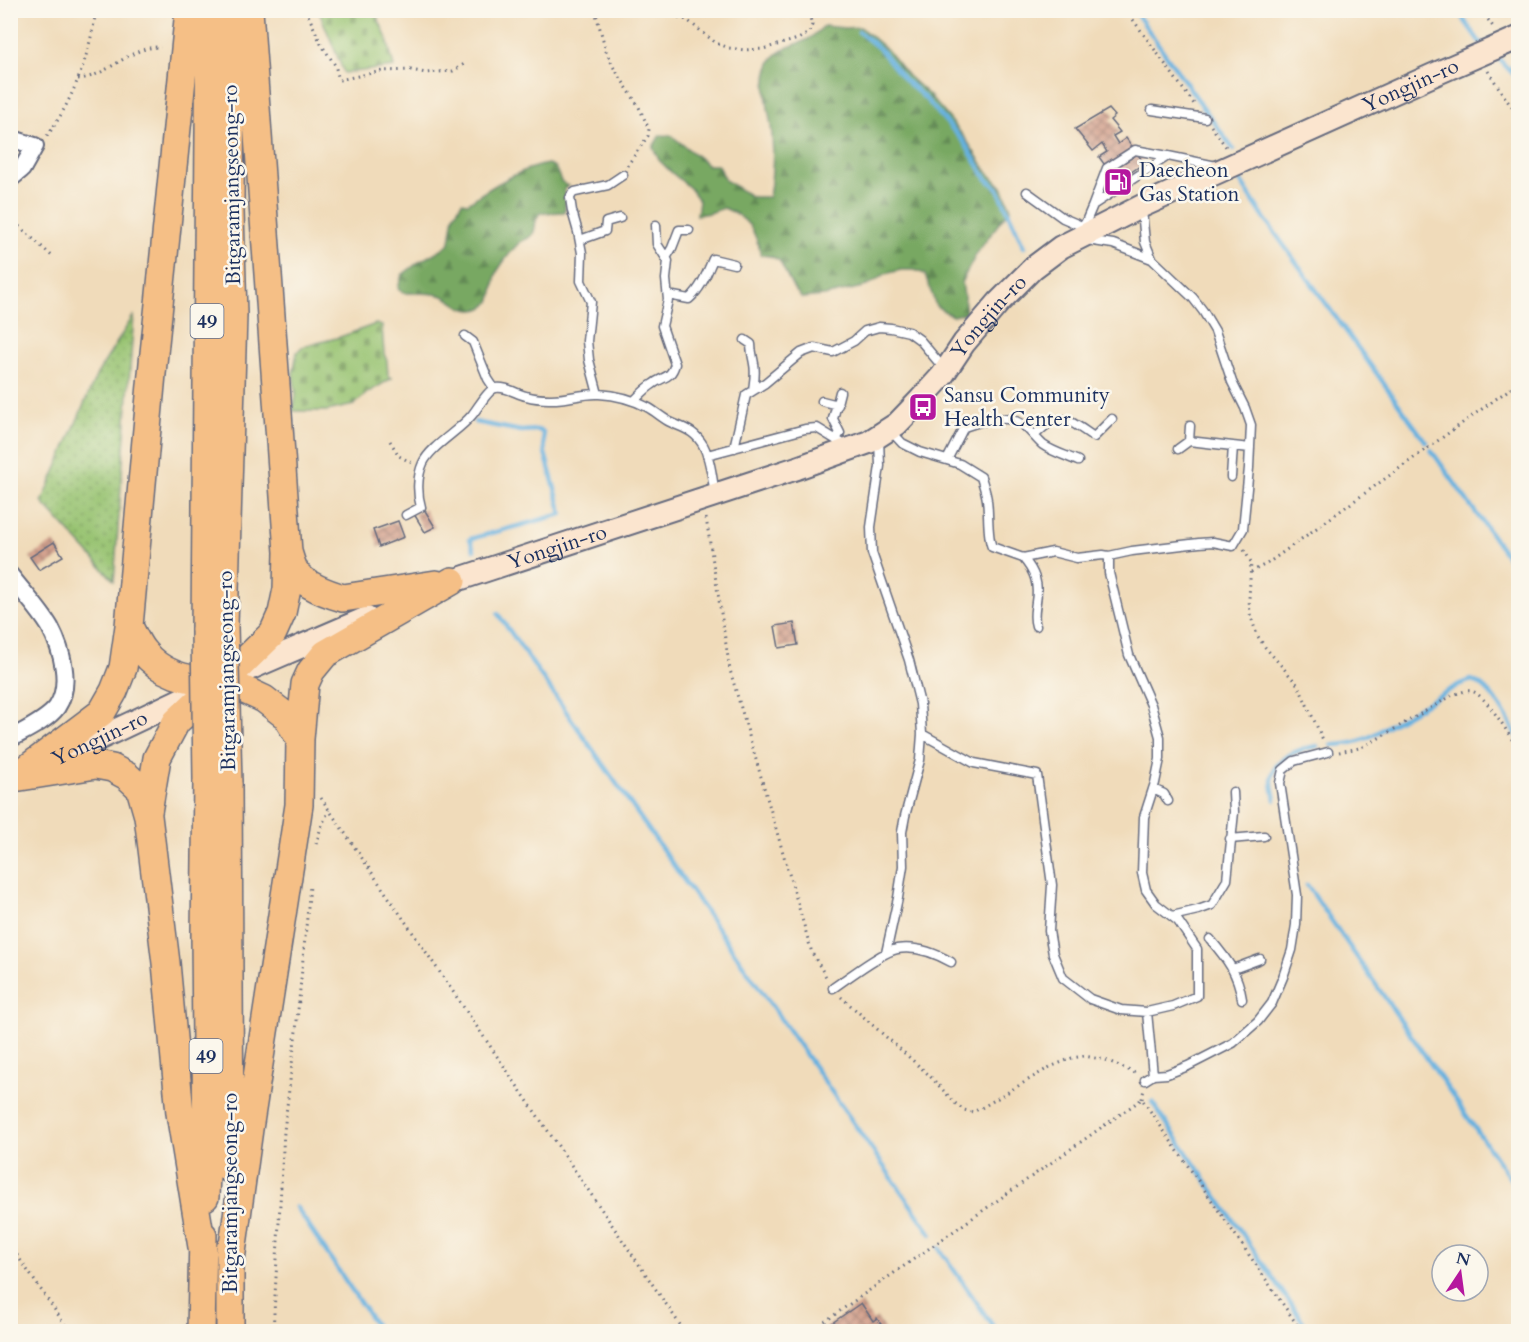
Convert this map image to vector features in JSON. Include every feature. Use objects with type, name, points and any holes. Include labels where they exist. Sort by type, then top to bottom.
[{"type":"highway","points":[[12,777],[102,712],[123,668],[189,10]]},
{"type":"highway","name":"Bitgaramjangseong-ro","points":[[210,10],[205,477],[215,628],[231,1267],[230,1332]]},
{"type":"highway","name":"Bitgaramjangseong-ro","points":[[215,628],[233,315],[230,212],[231,10]]},
{"type":"highway","points":[[148,816],[157,758],[176,722],[273,633],[282,613],[287,589],[288,552],[249,10]]},
{"type":"highway","points":[[288,552],[296,573],[328,594],[343,598],[457,579]]},
{"type":"highway","points":[[231,1267],[249,1129],[298,805],[300,739],[305,684],[311,670],[325,654],[457,579]]},
{"type":"highway","points":[[129,626],[143,651],[159,667],[176,676],[221,681],[264,699],[286,716],[300,739]]},
{"type":"highway","points":[[12,777],[96,765],[112,768],[127,776],[140,788],[148,816],[166,963],[180,1113],[203,1253]]},
{"type":"highway","name":"Bitgaramjangseong-ro","points":[[201,1332],[207,1153],[205,935],[218,782]]},
{"type":"main road","name":"Yongjin-ro","points":[[12,777],[221,681],[457,579],[797,468],[843,444],[869,442],[897,424],[921,399],[999,302],[1033,268],[1081,233],[1509,42]]},
{"type":"street","points":[[10,138],[35,146],[22,169],[10,179]]},
{"type":"street","points":[[10,575],[49,626],[58,645],[65,679],[63,695],[56,709],[10,739]]},
{"type":"lane","points":[[1152,110],[1205,117]]},
{"type":"lane","points":[[1081,233],[1107,168],[1135,150],[1214,166],[1234,165]]},
{"type":"lane","points":[[1093,205],[1168,156]]},
{"type":"lane","points":[[598,394],[586,341],[591,302],[581,281],[582,253],[570,198],[572,194],[608,185],[623,175]]},
{"type":"lane","points":[[886,953],[903,866],[904,824],[920,760],[922,734],[920,704],[909,660],[872,553],[871,527],[884,432],[920,452],[960,464],[981,477],[987,499],[988,541],[992,548],[1023,558],[1053,552],[1077,558],[1109,556],[1132,551],[1213,542],[1233,546],[1243,529],[1251,425],[1215,330],[1203,310],[1152,259],[1081,233],[1027,192]]},
{"type":"lane","points":[[1142,206],[1145,242],[1152,259]]},
{"type":"lane","points":[[580,240],[605,231],[606,222],[620,218]]},
{"type":"lane","points":[[634,401],[655,382],[667,378],[675,364],[662,326],[668,300],[666,279],[668,261],[657,244],[657,225]]},
{"type":"lane","points":[[666,258],[679,230],[689,230]]},
{"type":"lane","points":[[668,295],[689,299],[705,277],[713,259],[734,264]]},
{"type":"lane","points":[[734,448],[746,394],[765,383],[801,352],[814,348],[833,352],[854,341],[865,331],[879,327],[891,328],[909,332],[920,340],[946,370]]},
{"type":"lane","points":[[465,336],[473,342],[494,388]]},
{"type":"lane","points":[[746,340],[751,344],[754,363],[753,390]]},
{"type":"lane","points":[[406,515],[421,507],[418,489],[423,461],[465,422],[492,389],[498,387],[526,396],[547,399],[598,394],[626,398],[648,407],[688,429],[702,444],[707,455],[709,496]]},
{"type":"lane","points":[[840,392],[833,420],[843,444]]},
{"type":"lane","points":[[822,401],[837,405]]},
{"type":"lane","points":[[1034,436],[1052,420],[1061,419],[1069,421],[1094,437],[1112,418]]},
{"type":"lane","points":[[948,460],[964,427],[1013,419],[1023,425],[1044,446],[1078,461]]},
{"type":"lane","points":[[1189,441],[1190,426]]},
{"type":"lane","points":[[707,455],[805,429],[817,428],[843,444]]},
{"type":"lane","points":[[1178,449],[1189,441],[1250,448]]},
{"type":"lane","points":[[1231,477],[1233,446]]},
{"type":"lane","points":[[922,734],[975,763],[1037,775],[1052,885],[1049,931],[1053,954],[1063,978],[1090,999],[1121,1010],[1147,1012],[1173,1006],[1197,996],[1197,949],[1178,921],[1156,904],[1146,890],[1142,873],[1144,817],[1160,759],[1160,736],[1151,705],[1129,655],[1109,573],[1109,556]]},
{"type":"lane","points":[[1023,558],[1035,576],[1038,589],[1034,614],[1036,626]]},
{"type":"lane","points":[[1147,1012],[1149,1078],[1188,1066],[1233,1043],[1258,1021],[1272,1003],[1292,950],[1296,925],[1297,895],[1280,783],[1283,770],[1294,761],[1328,752]]},
{"type":"lane","points":[[1153,789],[1164,794],[1168,801]]},
{"type":"lane","points":[[1172,916],[1212,904],[1227,880],[1234,812],[1233,792]]},
{"type":"lane","points":[[1230,839],[1264,836]]},
{"type":"lane","points":[[1197,949],[1211,938],[1233,969],[1240,986],[1242,999]]},
{"type":"lane","points":[[833,988],[886,953],[898,949],[936,954],[951,962]]},
{"type":"lane","points":[[1233,969],[1260,959]]},
{"type":"path","points":[[35,146],[44,141],[68,103],[91,38],[96,10]]},
{"type":"path","points":[[306,10],[321,44],[335,65],[339,80],[382,71],[411,70],[426,73],[453,71],[466,63]]},
{"type":"path","points":[[595,10],[610,60],[638,105],[649,129],[648,136],[628,162],[623,175]]},
{"type":"path","points":[[656,10],[687,20],[716,43],[744,50],[763,49],[798,39],[809,33],[812,25],[808,10]]},
{"type":"path","points":[[1126,10],[1205,117],[1234,165]]},
{"type":"path","points":[[78,79],[106,69],[137,51],[161,47]]},
{"type":"path","points":[[1473,57],[1486,67],[1518,117]]},
{"type":"path","points":[[10,218],[53,257]]},
{"type":"path","points":[[1251,572],[1277,556],[1518,383]]},
{"type":"path","points":[[390,441],[399,456],[422,467]]},
{"type":"path","points":[[709,496],[730,670],[812,953],[833,988],[928,1074],[964,1110],[974,1112],[1050,1067],[1072,1058],[1084,1056],[1106,1059],[1149,1078],[1142,1099],[810,1332]]},
{"type":"path","points":[[1234,543],[1244,550],[1251,562],[1250,614],[1257,635],[1298,685],[1328,752],[1344,752],[1359,748],[1464,691],[1476,693],[1484,699],[1518,749]]},
{"type":"path","points":[[317,791],[685,1332]]},
{"type":"path","points":[[314,850],[329,810]]},
{"type":"path","points":[[273,1332],[284,1131],[310,885]]},
{"type":"path","points":[[1142,1099],[1302,1332]]},
{"type":"path","points":[[10,1245],[70,1332]]},
{"type":"green space","points":[[319,11],[375,11],[387,39],[394,67],[344,73]]},
{"type":"green space","points":[[824,26],[860,27],[887,50],[908,76],[948,117],[987,172],[1002,187],[1011,209],[977,253],[962,281],[966,313],[952,316],[936,306],[925,274],[914,270],[885,274],[867,286],[824,296],[802,298],[794,289],[779,260],[761,255],[753,232],[745,221],[724,208],[697,215],[699,200],[690,188],[659,160],[653,147],[660,135],[672,136],[708,165],[718,165],[725,180],[752,197],[769,197],[773,152],[766,96],[766,75],[778,53],[810,38]]},
{"type":"green space","points":[[548,164],[555,167],[561,181],[568,186],[564,189],[565,212],[540,213],[533,234],[518,244],[498,270],[487,305],[469,310],[440,295],[403,293],[398,288],[402,275],[450,242],[454,215],[462,202],[468,203],[496,185],[528,169]]},
{"type":"green space","points":[[134,315],[114,581],[42,502],[97,374]]},
{"type":"green space","points":[[376,324],[382,326],[388,376],[392,378],[367,393],[354,405],[326,411],[293,411],[296,395],[293,374],[297,352],[302,347]]},
{"type":"building","points":[[1109,109],[1115,116],[1110,120],[1120,132],[1113,136],[1118,144],[1126,138],[1144,163],[1117,182],[1099,157],[1107,152],[1102,144],[1093,151],[1075,129]]},
{"type":"building","points":[[424,509],[435,527],[425,532],[414,514]]},
{"type":"building","points":[[398,521],[404,537],[379,547],[373,530]]},
{"type":"building","points":[[54,542],[63,556],[39,570],[30,557]]},
{"type":"building","points":[[794,623],[798,645],[779,648],[775,626]]},
{"type":"building","points":[[861,1303],[873,1321],[877,1318],[886,1332],[819,1332]]},
{"type":"waterway","points":[[1134,10],[1233,149]]},
{"type":"waterway","points":[[1457,10],[1485,46]]},
{"type":"waterway","points":[[859,32],[880,49],[904,79],[925,98],[964,142],[986,178],[998,189],[1024,247]]},
{"type":"waterway","points":[[1496,56],[1518,79]]},
{"type":"waterway","points":[[1510,70],[1518,61]]},
{"type":"waterway","points":[[1238,177],[1262,215],[1426,442]]},
{"type":"waterway","points":[[474,550],[470,539],[562,514],[545,453],[543,432],[521,431],[475,422]]},
{"type":"waterway","points":[[1431,450],[1518,572]]},
{"type":"waterway","points":[[498,614],[931,1234]]},
{"type":"waterway","points":[[1332,745],[1366,739],[1460,684],[1472,680],[1480,684],[1493,697],[1518,739]]},
{"type":"waterway","points":[[1275,800],[1272,781],[1276,766],[1294,752],[1317,746]]},
{"type":"waterway","points":[[1307,885],[1518,1190]]},
{"type":"waterway","points":[[1152,1102],[1310,1332]]},
{"type":"waterway","points":[[296,1207],[380,1332]]},
{"type":"waterway","points":[[939,1248],[997,1332]]},
{"type":"place","name":"Daecheon Gas Station","points":[[1118,182]]},
{"type":"place","name":"Sansu Community Health Center","points":[[923,407]]}]
